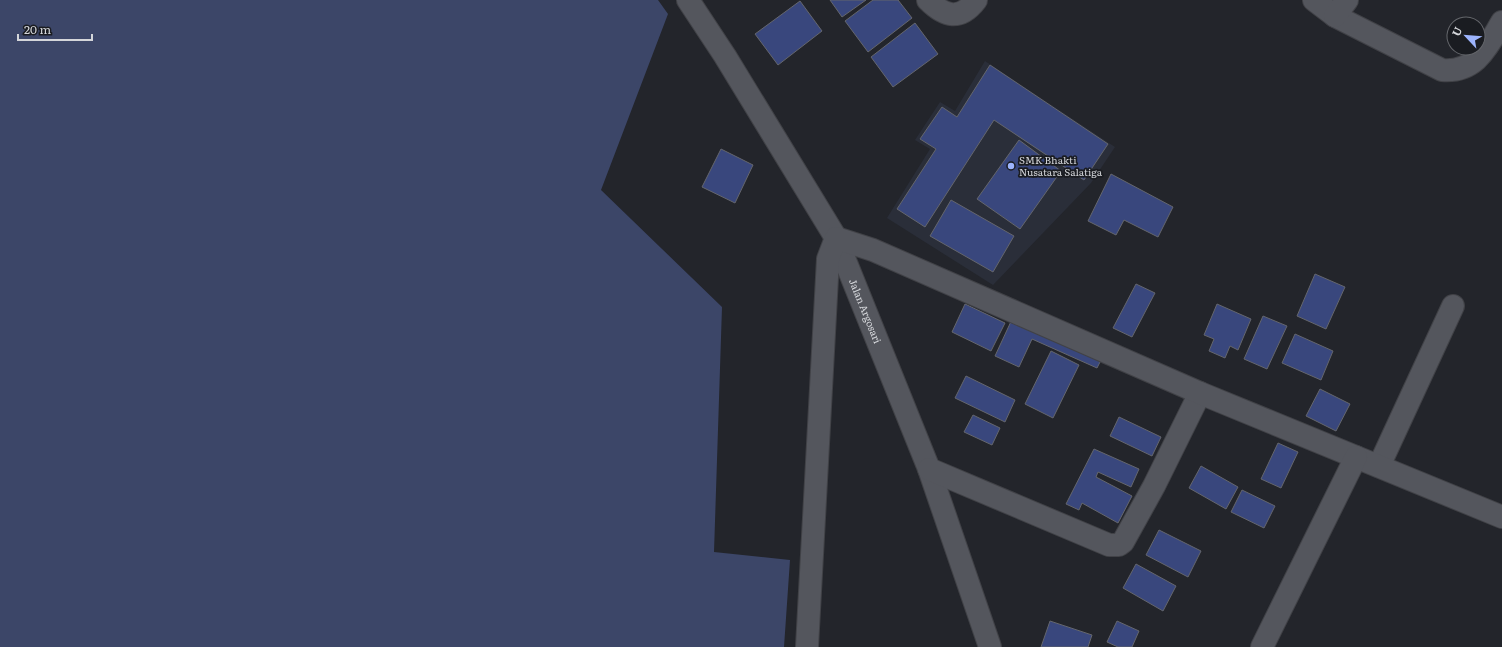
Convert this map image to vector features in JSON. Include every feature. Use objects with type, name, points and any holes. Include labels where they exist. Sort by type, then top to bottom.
[{"type":"street","name":"Jalan Argosari","points":[[688,0],[725,56],[836,238],[929,469],[990,647]]},
{"type":"street","points":[[928,0],[948,14],[959,14],[968,10],[976,0]]},
{"type":"street","points":[[1314,0],[1341,8],[1442,70],[1455,71],[1470,64],[1482,54],[1502,22]]},
{"type":"street","points":[[807,647],[828,259],[836,238],[873,250],[1200,393],[1502,517]]},
{"type":"street","points":[[1378,466],[1454,306]]},
{"type":"street","points":[[929,469],[1109,545],[1119,545],[1123,542],[1154,486],[1200,393]]},
{"type":"street","points":[[1262,647],[1356,457]]},
{"type":"shaded area","points":[[0,0],[658,0],[668,14],[601,190],[722,307],[714,552],[790,560],[784,647],[0,647]]},
{"type":"shaded area","name":"SMK Bhakti Nusatara Salatiga","points":[[985,61],[1115,147],[1091,183],[993,285],[887,218],[930,149],[915,140],[940,102],[955,111]]},
{"type":"building","points":[[830,0],[866,0],[842,17]]},
{"type":"building","points":[[873,0],[898,0],[912,18],[868,52],[845,21]]},
{"type":"building","points":[[800,1],[822,31],[778,65],[755,34]]},
{"type":"building","points":[[915,23],[938,54],[893,87],[871,57]]},
{"type":"building","points":[[990,65],[1108,144],[1084,180],[994,120],[925,227],[897,209],[936,149],[920,139],[942,107],[957,117]]},
{"type":"building","points":[[1019,140],[1061,171],[1020,229],[977,199]]},
{"type":"building","points":[[721,149],[753,165],[735,203],[702,187]]},
{"type":"building","points":[[1111,174],[1173,207],[1158,237],[1124,220],[1116,235],[1088,221]]},
{"type":"building","points":[[951,200],[1014,236],[993,272],[930,236]]},
{"type":"building","points":[[1315,274],[1345,287],[1326,329],[1297,316]]},
{"type":"building","points":[[1136,284],[1155,293],[1132,337],[1113,328]]},
{"type":"building","points":[[965,304],[1005,323],[991,351],[952,332]]},
{"type":"building","points":[[1217,304],[1251,319],[1238,350],[1230,346],[1225,358],[1209,351],[1214,339],[1204,335]]},
{"type":"building","points":[[1014,315],[1103,356],[1097,368],[1032,339],[1019,367],[995,356]]},
{"type":"building","points":[[1263,316],[1287,326],[1267,369],[1244,359]]},
{"type":"building","points":[[1295,334],[1333,351],[1321,380],[1282,363]]},
{"type":"building","points":[[1051,351],[1079,365],[1053,418],[1025,404]]},
{"type":"building","points":[[966,376],[1015,400],[1005,422],[955,398]]},
{"type":"building","points":[[1320,389],[1350,404],[1336,431],[1306,416]]},
{"type":"building","points":[[973,415],[1000,428],[992,445],[964,432]]},
{"type":"building","points":[[1119,417],[1161,437],[1152,456],[1110,436]]},
{"type":"building","points":[[1278,443],[1298,452],[1281,488],[1261,479]]},
{"type":"building","points":[[1094,449],[1139,469],[1131,487],[1098,472],[1096,477],[1132,496],[1118,523],[1082,503],[1079,510],[1066,504]]},
{"type":"building","points":[[1201,466],[1238,487],[1226,509],[1189,488]]},
{"type":"building","points":[[1242,490],[1275,506],[1264,528],[1231,512]]},
{"type":"building","points":[[1159,530],[1201,551],[1188,577],[1146,555]]},
{"type":"building","points":[[1136,564],[1176,586],[1163,611],[1123,588]]},
{"type":"building","points":[[1050,621],[1092,635],[1088,647],[1041,647]]},
{"type":"building","points":[[1117,621],[1139,631],[1132,647],[1118,647],[1107,642]]},
{"type":"place","name":"SMK Bhakti Nusatara Salatiga","points":[[1011,166]]}]
